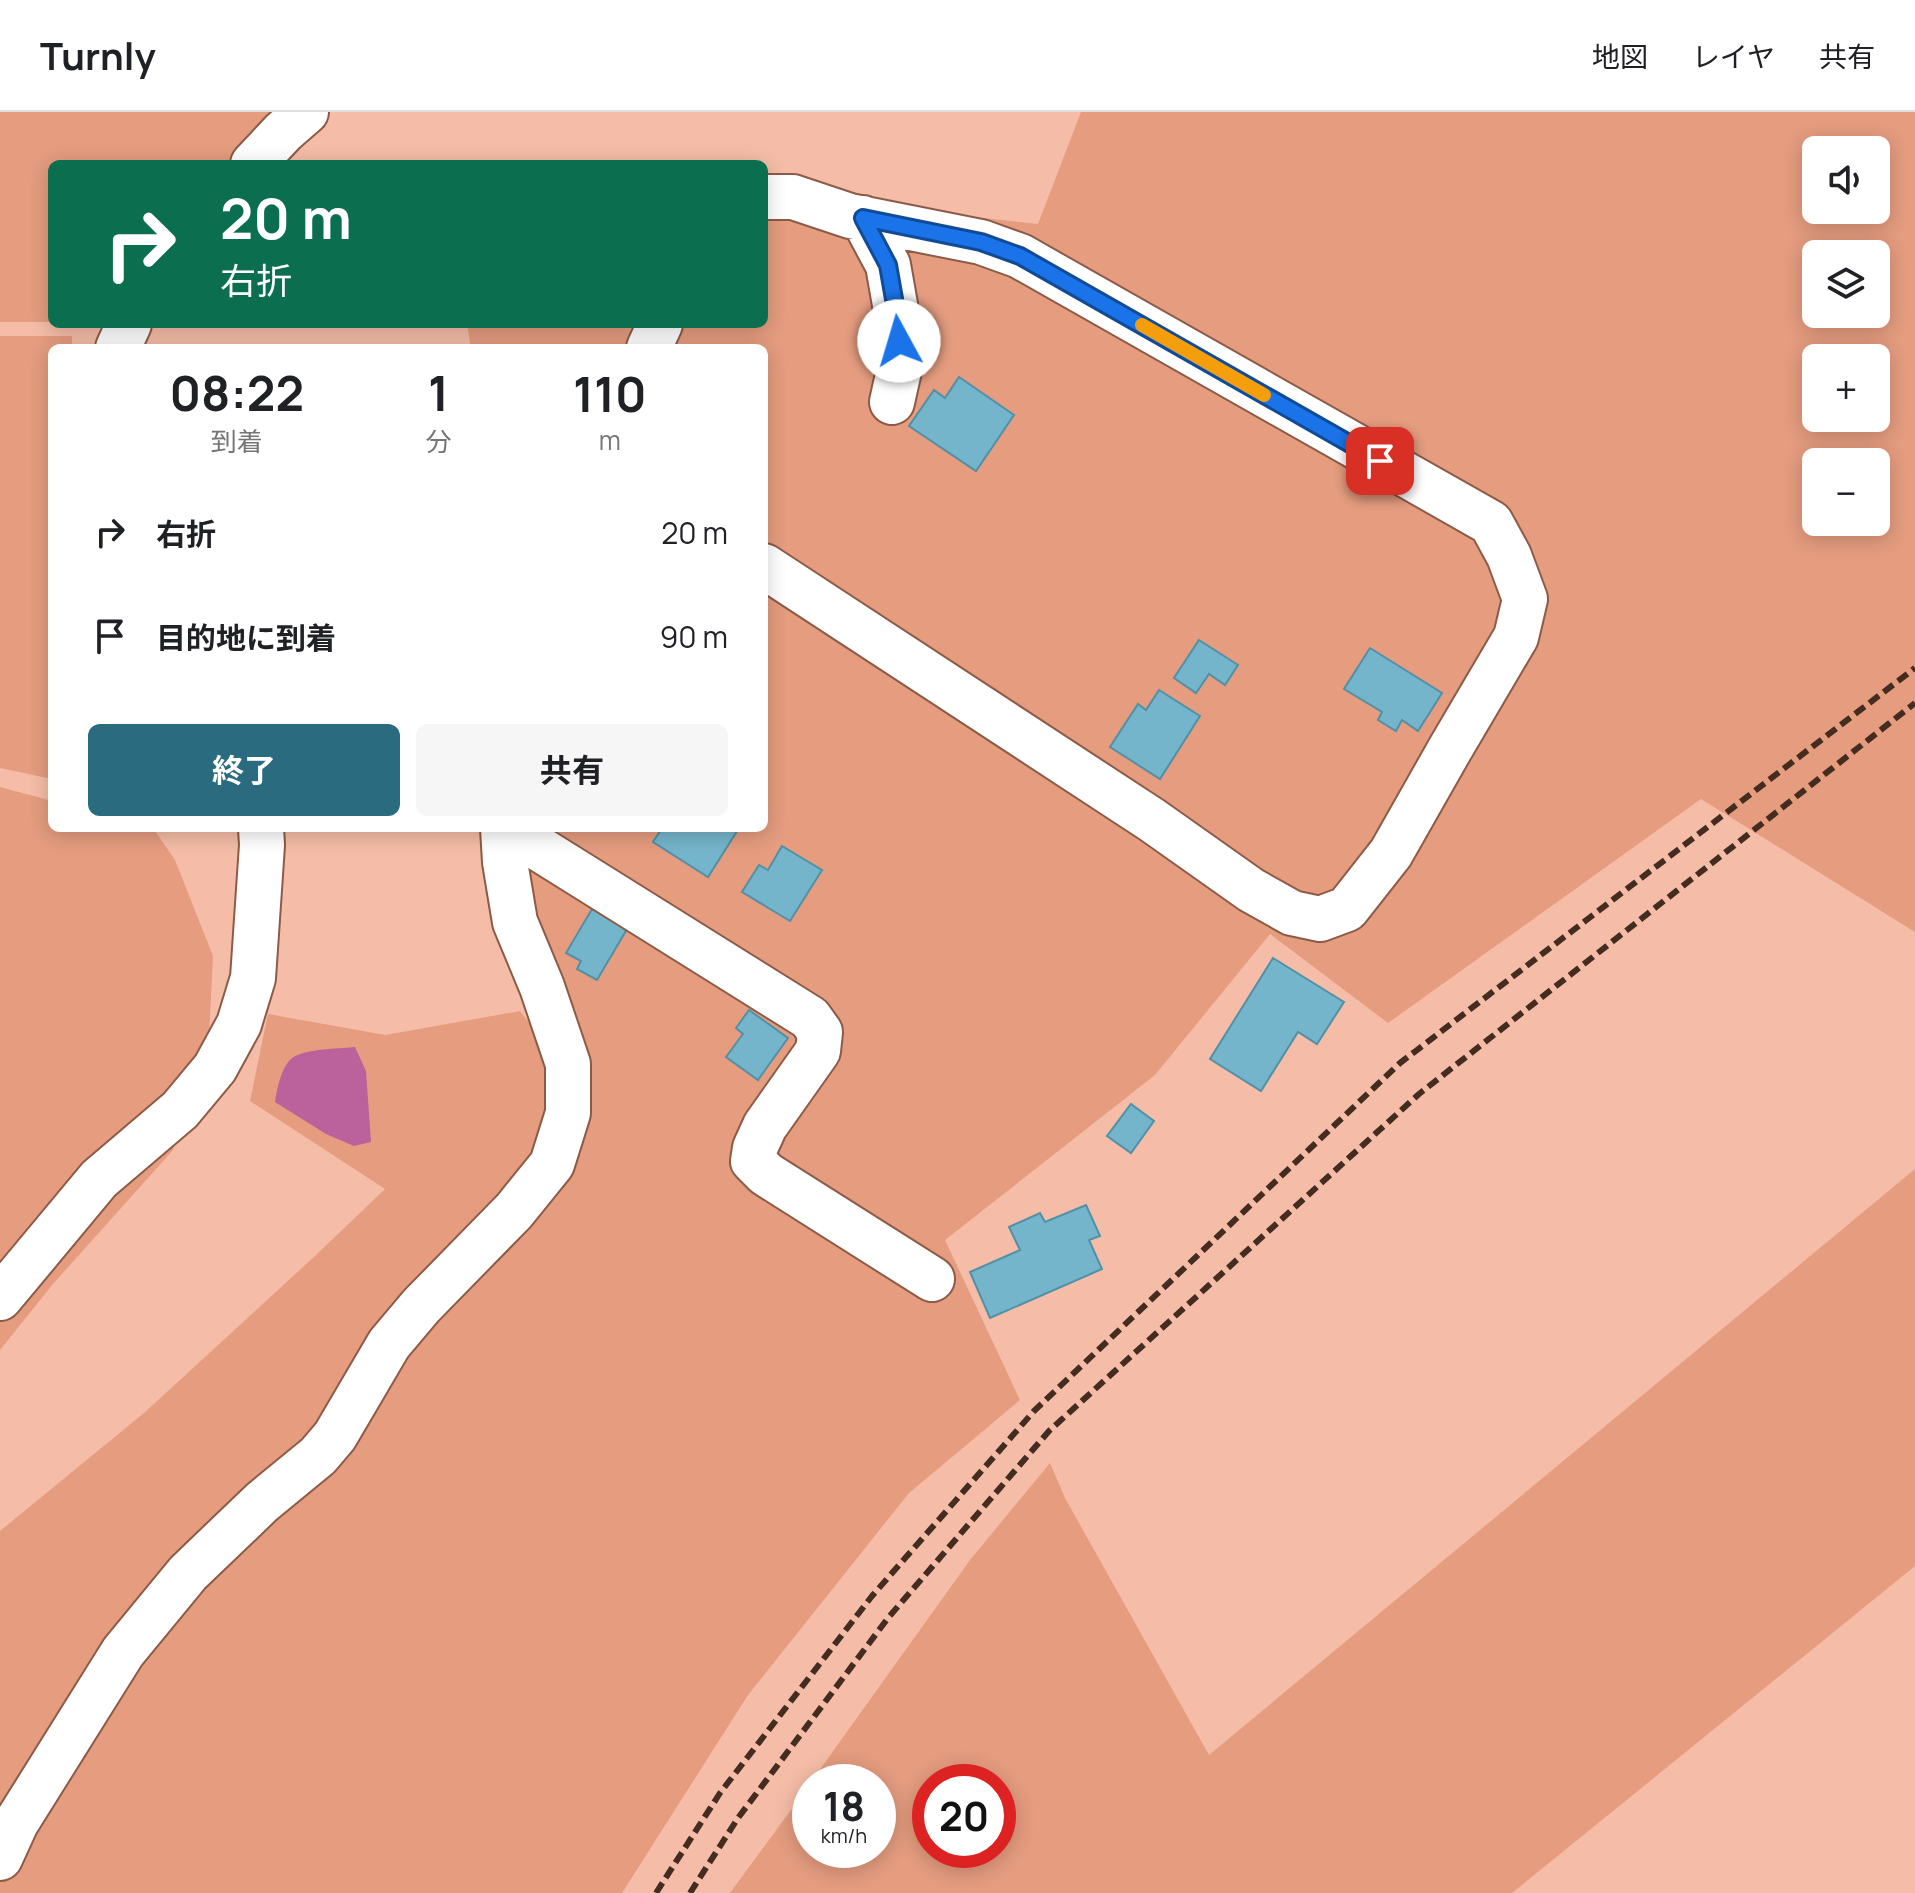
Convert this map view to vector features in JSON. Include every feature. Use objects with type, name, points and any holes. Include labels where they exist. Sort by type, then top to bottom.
[{"type":"lane","points":[[257,160],[306,112]]},
{"type":"lane","points":[[768,197],[793,197],[850,216],[981,242],[1020,256],[1491,523],[1509,556],[1525,599],[1516,637],[1391,853],[1347,909],[1320,919],[1292,913],[1251,890],[1152,820],[768,569]]},
{"type":"lane","points":[[863,218],[888,265],[897,316],[900,366],[892,402]]},
{"type":"lane","points":[[0,1298],[99,1179],[180,1110],[215,1068],[239,1024],[253,978],[261,832]]},
{"type":"lane","points":[[0,1858],[16,1823],[123,1652],[188,1573],[262,1502],[318,1456],[335,1436],[389,1344],[421,1306],[514,1211],[552,1164],[568,1113],[568,1064],[542,987],[515,922],[505,862],[505,832]]},
{"type":"lane","points":[[511,832],[810,1018],[820,1032],[818,1051],[765,1126],[753,1161],[766,1174],[932,1279]]},
{"type":"shaded area","points":[[0,112],[292,112],[246,160],[48,160],[48,322],[0,322]]},
{"type":"shaded area","points":[[1081,112],[1915,112],[1915,932],[1701,799],[1388,1023],[1270,934],[1155,1075],[945,1240],[1020,1400],[909,1493],[748,1695],[622,1893],[0,1893],[0,1531],[144,1413],[385,1189],[250,1101],[268,1014],[385,1035],[520,1011],[546,1044],[513,832],[768,832],[768,344],[470,344],[468,328],[768,328],[768,185],[835,202],[1038,224]]},
{"type":"shaded area","points":[[0,336],[72,336],[72,344],[48,344],[48,778],[0,768]]},
{"type":"shaded area","points":[[0,787],[48,800],[48,832],[156,832],[175,860],[213,956],[209,1037],[173,1150],[53,1284],[0,1350]]},
{"type":"shaded area","points":[[355,1047],[366,1071],[371,1142],[354,1146],[326,1134],[275,1102],[282,1073],[291,1059],[312,1051]]},
{"type":"shaded area","points":[[1915,1169],[1915,1566],[1512,1893],[730,1893],[792,1809],[792,1868],[896,1868],[896,1764],[824,1764],[970,1560],[1050,1463],[1065,1498],[1209,1755]]},
{"type":"building","points":[[959,377],[1014,415],[976,471],[909,426],[934,390],[945,398]]},
{"type":"building","points":[[1199,640],[1238,665],[1225,685],[1209,674],[1196,693],[1174,678]]},
{"type":"building","points":[[1370,648],[1442,693],[1418,731],[1402,720],[1396,731],[1378,720],[1382,712],[1344,689]]},
{"type":"building","points":[[1159,690],[1200,716],[1160,779],[1110,747],[1138,704],[1146,710]]},
{"type":"building","points":[[659,832],[736,832],[708,877],[653,842]]},
{"type":"building","points":[[782,846],[822,870],[790,921],[742,892],[759,865],[768,870]]},
{"type":"building","points":[[592,909],[627,929],[597,980],[577,969],[581,961],[566,953]]},
{"type":"building","points":[[1273,958],[1344,1002],[1317,1044],[1298,1032],[1261,1091],[1210,1059]]},
{"type":"building","points":[[749,1010],[788,1038],[758,1080],[726,1057],[743,1034],[736,1028]]},
{"type":"building","points":[[1131,1104],[1154,1121],[1131,1153],[1107,1136]]},
{"type":"building","points":[[1086,1205],[1100,1236],[1089,1240],[1102,1269],[990,1318],[970,1272],[1020,1250],[1009,1227],[1040,1213],[1045,1222]]},
{"type":"railway","points":[[656,1893],[720,1793],[872,1596],[1034,1411],[1400,1063],[1915,668]]},
{"type":"railway","points":[[690,1893],[738,1818],[888,1618],[1049,1431],[1419,1094],[1915,703]]},
{"type":"slow traffic","points":[[1142,325],[1264,395]]},
{"type":"route","points":[[899,341],[888,265],[863,218],[981,242],[1020,256],[1380,461]]}]
